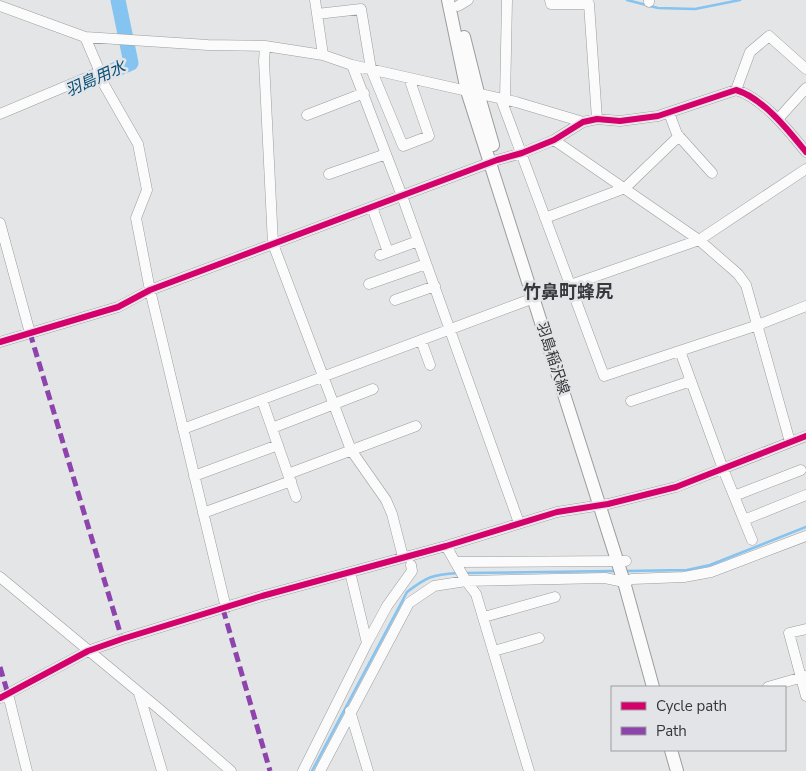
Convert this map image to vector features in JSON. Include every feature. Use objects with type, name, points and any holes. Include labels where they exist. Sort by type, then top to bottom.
[{"type":"main road","name":"羽島稲沢線","points":[[458,1],[472,92],[662,686]]},
{"type":"main road","name":"羽島稲沢線","points":[[625,571],[653,686]]},
{"type":"main road","points":[[671,751],[677,771]]},
{"type":"main road","points":[[679,751],[686,771]]},
{"type":"street","points":[[315,0],[323,55]]},
{"type":"street","points":[[507,0],[503,99],[604,376],[758,325],[806,306]]},
{"type":"street","points":[[550,0],[551,4],[589,4],[597,119]]},
{"type":"street","points":[[0,6],[86,37],[208,45],[265,46],[323,55],[352,65],[503,99],[583,122]]},
{"type":"street","points":[[317,14],[361,9],[370,69],[403,146],[429,136],[409,78]]},
{"type":"street","points":[[736,90],[750,52],[769,36],[806,69]]},
{"type":"street","points":[[86,37],[101,75],[138,144],[147,190],[136,218],[150,290],[226,608]]},
{"type":"street","points":[[265,46],[264,61],[273,244],[351,450],[386,500],[392,514],[403,557]]},
{"type":"street","points":[[352,65],[402,196],[519,523]]},
{"type":"street","points":[[0,114],[101,75]]},
{"type":"street","points":[[778,119],[806,88]]},
{"type":"street","points":[[0,342],[118,307],[150,290],[493,161],[522,154],[554,140],[583,122],[597,119],[620,121],[658,116],[736,90],[746,93],[778,119],[804,146]]},
{"type":"street","points":[[307,115],[364,93]]},
{"type":"street","points":[[669,113],[679,136],[712,173]]},
{"type":"street","points":[[545,218],[625,188],[679,136]]},
{"type":"street","points":[[554,140],[699,240],[738,274],[746,285],[790,442]]},
{"type":"street","points":[[328,174],[386,154]]},
{"type":"street","points":[[183,429],[450,329],[699,240],[806,169]]},
{"type":"street","points":[[372,207],[384,253],[418,241]]},
{"type":"street","points":[[0,224],[30,333]]},
{"type":"street","points":[[368,284],[426,264]]},
{"type":"street","points":[[395,300],[434,286]]},
{"type":"street","points":[[421,340],[430,365]]},
{"type":"street","points":[[680,351],[723,469],[752,540]]},
{"type":"street","points":[[631,402],[691,381]]},
{"type":"street","points":[[272,428],[372,389]]},
{"type":"street","points":[[262,400],[296,497]]},
{"type":"street","points":[[203,513],[351,450],[416,426]]},
{"type":"street","points":[[27,771],[4,696],[88,651],[226,608],[446,546],[557,512],[604,505],[676,487],[806,436]]},
{"type":"street","points":[[194,476],[278,445]]},
{"type":"street","points":[[734,496],[801,470]]},
{"type":"street","points":[[744,520],[806,495]]},
{"type":"street","points":[[320,771],[350,711],[409,603],[434,586],[461,572],[625,571],[684,578],[711,572],[806,536]]},
{"type":"street","points":[[446,546],[476,594],[529,771]]},
{"type":"street","points":[[304,771],[367,642],[387,606],[412,571],[412,565]]},
{"type":"street","points":[[461,572],[604,578],[625,571]]},
{"type":"street","points":[[350,572],[367,642]]},
{"type":"street","points":[[0,577],[231,771]]},
{"type":"street","points":[[484,617],[555,597]]},
{"type":"street","points":[[806,629],[789,634],[803,677],[806,696]]},
{"type":"street","points":[[494,651],[539,638]]},
{"type":"street","points":[[772,686],[803,677]]},
{"type":"street","points":[[139,692],[162,771]]},
{"type":"street","points":[[350,711],[368,771]]},
{"type":"waterway","name":"羽島用水","points":[[86,82],[131,63],[118,0]]},
{"type":"waterway","points":[[627,0],[658,8],[695,9],[740,0]]},
{"type":"waterway","points":[[626,571],[687,570],[710,565],[806,527]]},
{"type":"waterway","points":[[466,573],[615,571]]},
{"type":"waterway","points":[[312,771],[407,592],[431,577],[458,573]]},
{"type":"marked path","points":[[30,333],[122,639]]},
{"type":"marked path","points":[[223,609],[270,771]]},
{"type":"marked path","points":[[0,667],[8,694]]},
{"type":"cycle path","points":[[0,342],[118,307],[150,290],[497,160],[522,153],[554,140],[583,122],[597,119],[620,121],[658,116],[736,90],[746,94],[766,108],[784,125],[806,152]]},
{"type":"cycle path","points":[[0,698],[88,651],[122,639],[262,596],[446,546],[557,512],[608,504],[676,487],[806,436]]},
{"type":"district","name":"竹鼻町蜂尻","points":[[568,292]]}]
